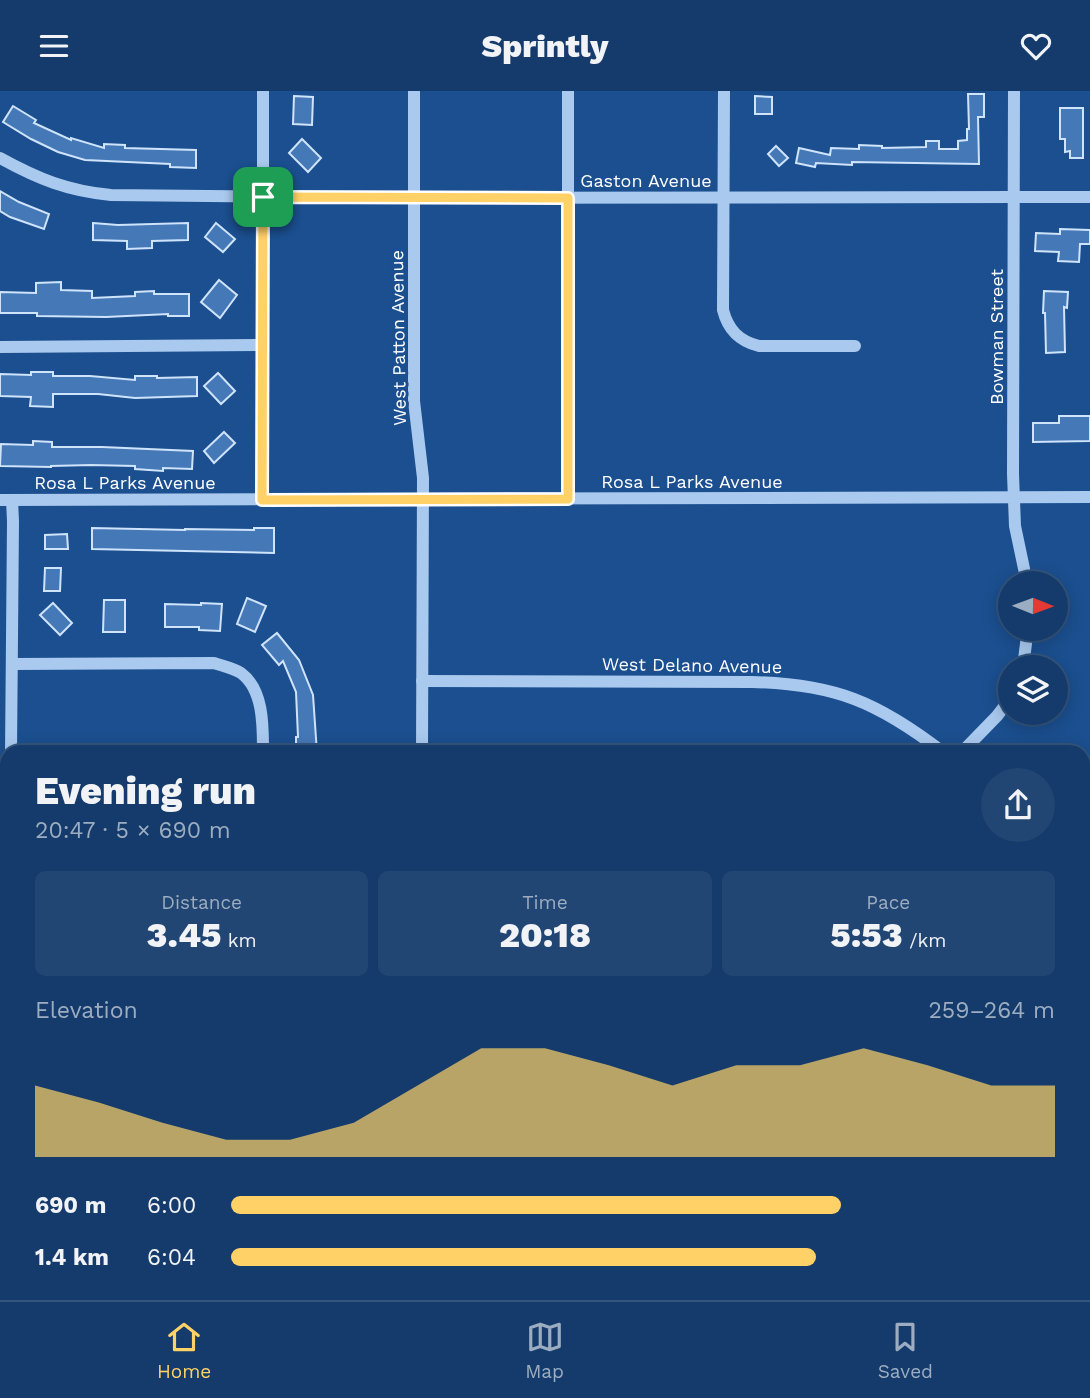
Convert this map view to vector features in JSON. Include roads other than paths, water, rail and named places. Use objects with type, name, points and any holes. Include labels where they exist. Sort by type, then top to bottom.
[{"type":"street","points":[[262,500],[263,91]]},
{"type":"street","name":"West Patton Avenue","points":[[414,91],[414,401],[423,478],[422,745]]},
{"type":"street","points":[[568,91],[568,499]]},
{"type":"street","points":[[724,91],[725,320],[739,338],[759,346],[855,346]]},
{"type":"street","name":"Bowman Street","points":[[1014,91],[1014,498],[1015,526],[1024,571]]},
{"type":"street","name":"Gaston Avenue","points":[[0,158],[50,183],[87,193],[111,195],[414,198],[1090,197]]},
{"type":"street","points":[[0,347],[262,345]]},
{"type":"street","name":"Rosa L Parks Avenue","points":[[6,500],[1090,498]]},
{"type":"street","points":[[6,500],[13,521],[12,745]]},
{"type":"street","points":[[12,664],[214,663],[228,667],[251,683],[261,711],[263,745]]},
{"type":"street","name":"West Delano Avenue","points":[[422,681],[752,682],[804,685],[842,694],[881,710],[912,728],[934,745]]},
{"type":"street","points":[[969,745],[998,716]]}]
